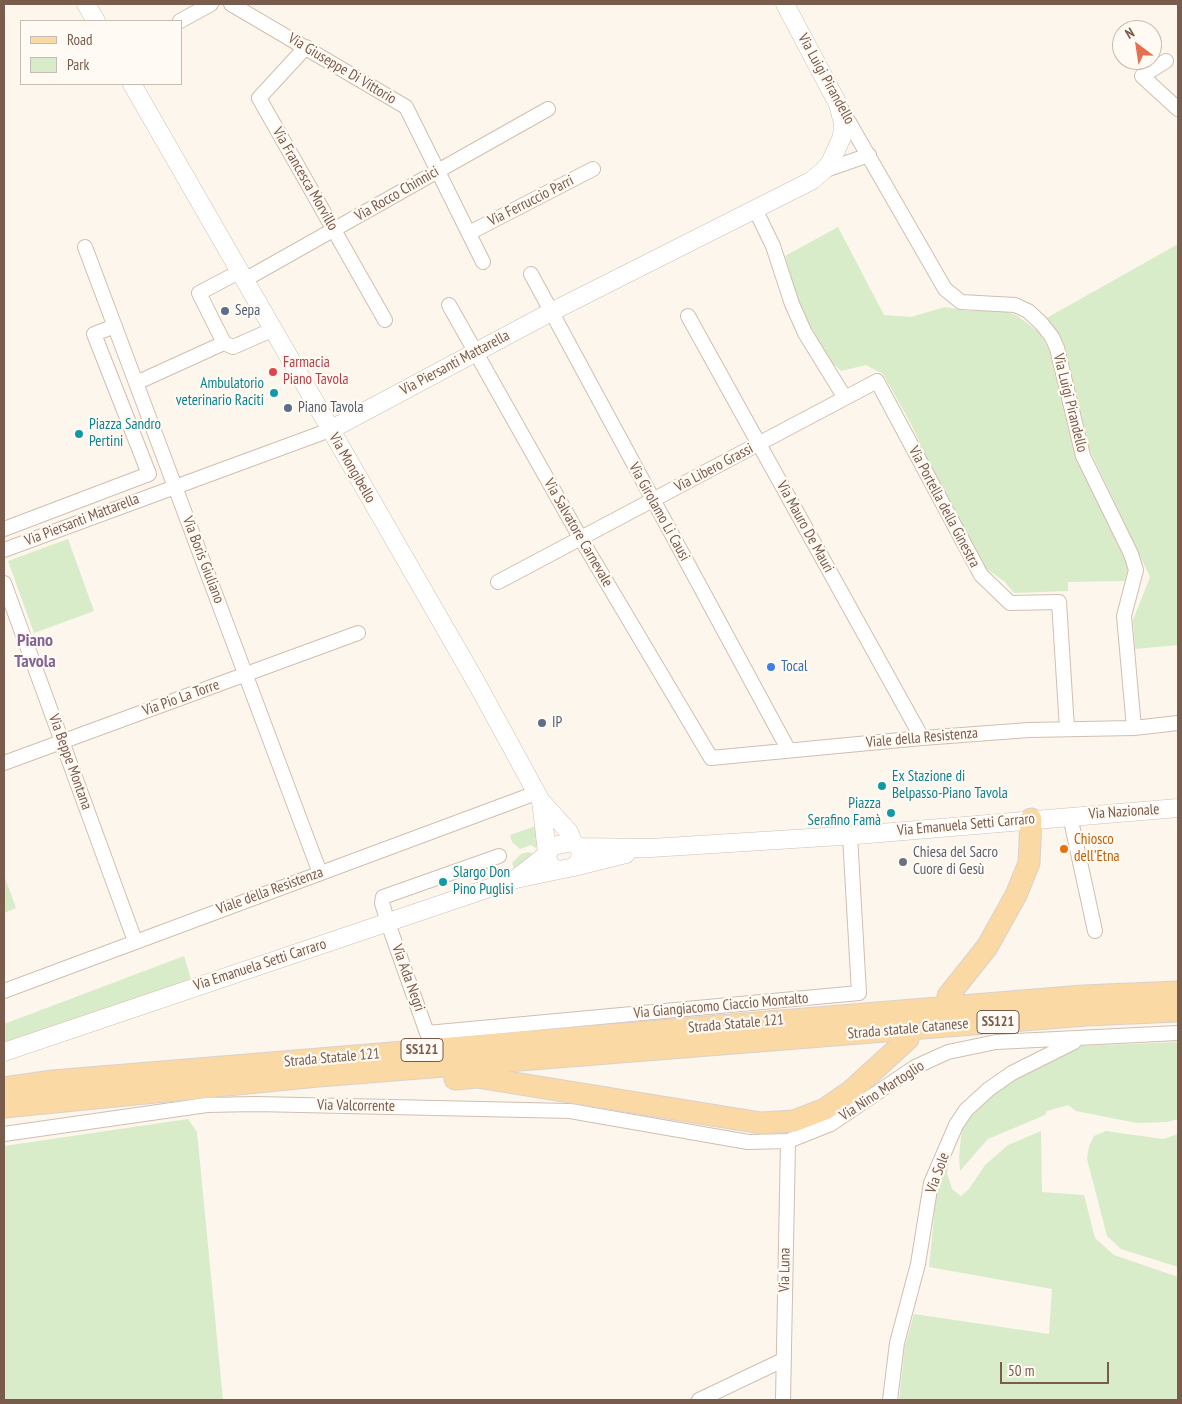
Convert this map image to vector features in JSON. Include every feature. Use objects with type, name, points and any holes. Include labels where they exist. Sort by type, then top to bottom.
[{"type":"main road","points":[[948,996],[987,947],[1016,895],[1029,863],[1031,819]]},
{"type":"main road","name":"Strada statale Catanese","points":[[840,1016],[1083,996],[1178,992]]},
{"type":"main road","name":"Strada statale Catanese","points":[[817,1037],[1086,1015],[1178,1011]]},
{"type":"main road","name":"Strada Statale 121","points":[[4,1088],[63,1080],[840,1016]]},
{"type":"main road","name":"Strada Statale 121","points":[[4,1107],[318,1076],[817,1037]]},
{"type":"main road","points":[[318,1076],[357,1086],[477,1077],[751,1122],[794,1121],[825,1109],[851,1091],[908,1039]]},
{"type":"street","points":[[86,4],[95,20]]},
{"type":"street","points":[[182,20],[211,4]]},
{"type":"street","name":"Via Giuseppe Di Vittorio","points":[[231,4],[406,107],[483,262]]},
{"type":"street","name":"Via Luigi Pirandello","points":[[785,4],[838,104],[945,289],[961,302],[1001,303],[1014,305],[1028,311],[1041,323],[1054,343],[1083,456],[1131,554],[1136,570],[1124,616],[1134,728]]},
{"type":"street","name":"Via Francesca Morvillo","points":[[306,47],[259,98],[385,320]]},
{"type":"street","points":[[1166,61],[1142,76],[1178,110]]},
{"type":"street","name":"Via Mongibello","points":[[133,85],[476,682],[539,797]]},
{"type":"street","name":"Via Piersanti Mattarella","points":[[4,550],[330,430],[551,312],[811,181],[830,163],[842,137],[843,123],[838,104]]},
{"type":"street","name":"Via Rocco Chinnici","points":[[224,343],[199,293],[243,275],[334,230],[548,109]]},
{"type":"street","points":[[823,171],[869,155]]},
{"type":"street","name":"Via Ferruccio Parri","points":[[469,233],[594,169]]},
{"type":"street","points":[[755,209],[773,246],[792,304],[805,333],[845,398]]},
{"type":"street","name":"Via Boris Giuliano","points":[[85,247],[320,873]]},
{"type":"street","name":"Via Girolamo Li Causi","points":[[532,274],[652,501],[788,749]]},
{"type":"street","name":"Via Salvatore Carnevale","points":[[448,305],[581,539],[711,758]]},
{"type":"street","name":"Via Mauro De Mauri","points":[[688,316],[922,738]]},
{"type":"street","points":[[4,529],[149,474],[94,334],[115,326]]},
{"type":"street","points":[[136,383],[224,343],[233,347],[274,329]]},
{"type":"street","name":"Via Libero Grassi","points":[[498,582],[877,382]]},
{"type":"street","name":"Via Portella della Ginestra","points":[[877,382],[981,575],[1010,603],[1059,602],[1067,729]]},
{"type":"street","name":"Via Beppe Montana","points":[[4,583],[135,941]]},
{"type":"street","name":"Via Pio La Torre","points":[[4,763],[358,633]]},
{"type":"street","name":"Viale della Resistenza","points":[[711,758],[788,749],[922,738],[1067,729],[1134,728],[1178,723]]},
{"type":"street","points":[[539,797],[569,832],[581,858],[566,868],[551,867],[547,854],[539,797]]},
{"type":"street","name":"Viale della Resistenza","points":[[4,991],[320,873],[539,797]]},
{"type":"street","name":"Via Nazionale","points":[[1070,816],[1178,808]]},
{"type":"street","points":[[1070,816],[1095,931]]},
{"type":"street","name":"Via Emanuela Setti Carraro","points":[[651,848],[850,836],[1070,816]]},
{"type":"street","name":"Via Giangiacomo Ciaccio Montalto","points":[[427,1033],[859,993],[850,836]]},
{"type":"street","points":[[516,879],[547,854],[553,846],[590,845],[651,848]]},
{"type":"street","points":[[516,879],[651,848]]},
{"type":"street","name":"Via Ada Negri","points":[[427,1033],[388,923],[382,903],[383,897],[389,893],[499,856]]},
{"type":"street","name":"Via Emanuela Setti Carraro","points":[[4,1052],[516,879]]},
{"type":"street","name":"Via Nino Martoglio","points":[[708,1134],[748,1142],[788,1140],[831,1124],[915,1067],[948,1052],[996,1042],[1178,1033]]},
{"type":"street","name":"Via Sole","points":[[890,1400],[897,1343],[918,1264],[931,1184],[956,1126],[966,1110],[989,1089],[1012,1073],[1079,1039]]},
{"type":"street","name":"Via Valcorrente","points":[[4,1134],[207,1105],[256,1104],[570,1111],[708,1134]]},
{"type":"street","name":"Via Luna","points":[[783,1400],[788,1140]]},
{"type":"street","points":[[699,1400],[783,1360]]},
{"type":"green space","points":[[838,227],[884,315],[911,317],[945,307],[968,311],[1001,310],[1016,315],[1039,332],[1052,353],[1065,415],[1083,470],[1126,562],[1128,572],[1125,581],[1068,582],[1068,591],[1014,593],[1004,581],[985,568],[947,502],[911,424],[883,374],[866,365],[841,371],[829,360],[799,305],[785,256]]},
{"type":"green space","points":[[1178,244],[1178,645],[1135,649],[1133,620],[1150,577],[1085,440],[1045,319]]},
{"type":"green space","points":[[68,539],[94,611],[34,633],[8,561]]},
{"type":"green space","points":[[536,826],[538,843],[536,848],[531,845],[520,849],[512,842],[510,835]]},
{"type":"green space","points":[[528,852],[533,854],[514,869],[512,863],[521,854]]},
{"type":"green space","points":[[4,875],[16,908],[4,913]]},
{"type":"green space","points":[[184,956],[191,979],[4,1044],[4,1024]]},
{"type":"green space","points":[[1178,1042],[1178,1119],[1167,1122],[1137,1123],[1076,1111],[1068,1105],[1047,1111],[1045,1115],[988,1139],[960,1171],[959,1156],[962,1127],[981,1103],[999,1088],[1078,1046]]},
{"type":"green space","points":[[188,1119],[197,1132],[223,1400],[4,1400],[4,1146]]},
{"type":"green space","points":[[1041,1131],[1042,1192],[1084,1195],[1095,1238],[1114,1255],[1178,1277],[1178,1400],[899,1400],[905,1346],[914,1314],[1049,1334],[1052,1289],[929,1267],[938,1178],[951,1145],[947,1173],[952,1189],[961,1196],[969,1189],[985,1165],[1008,1145]]},
{"type":"green space","points":[[1106,1131],[1163,1139],[1178,1134],[1178,1267],[1121,1249],[1107,1236],[1087,1159],[1089,1146],[1094,1136]]},
{"type":"place","name":"Sepa","points":[[225,311]]},
{"type":"place","name":"Farmacia Piano Tavola","points":[[273,372]]},
{"type":"place","name":"Ambulatorio veterinario Raciti","points":[[274,393]]},
{"type":"place","name":"Piano Tavola","points":[[288,408]]},
{"type":"place","name":"Piazza Sandro Pertini","points":[[79,434]]},
{"type":"place","name":"Tocal","points":[[771,667]]},
{"type":"place","name":"IP","points":[[542,723]]},
{"type":"place","name":"Ex Stazione di Belpasso-Piano Tavola","points":[[882,786]]},
{"type":"place","name":"Piazza Serafino Famà","points":[[891,813]]},
{"type":"place","name":"Chiosco dell'Etna","points":[[1064,849]]},
{"type":"place","name":"Chiesa del Sacro Cuore di Gesù","points":[[903,862]]},
{"type":"place","name":"Slargo Don Pino Puglisi","points":[[443,882]]},
{"type":"district","name":"Piano Tavola","points":[[35,651]]}]
